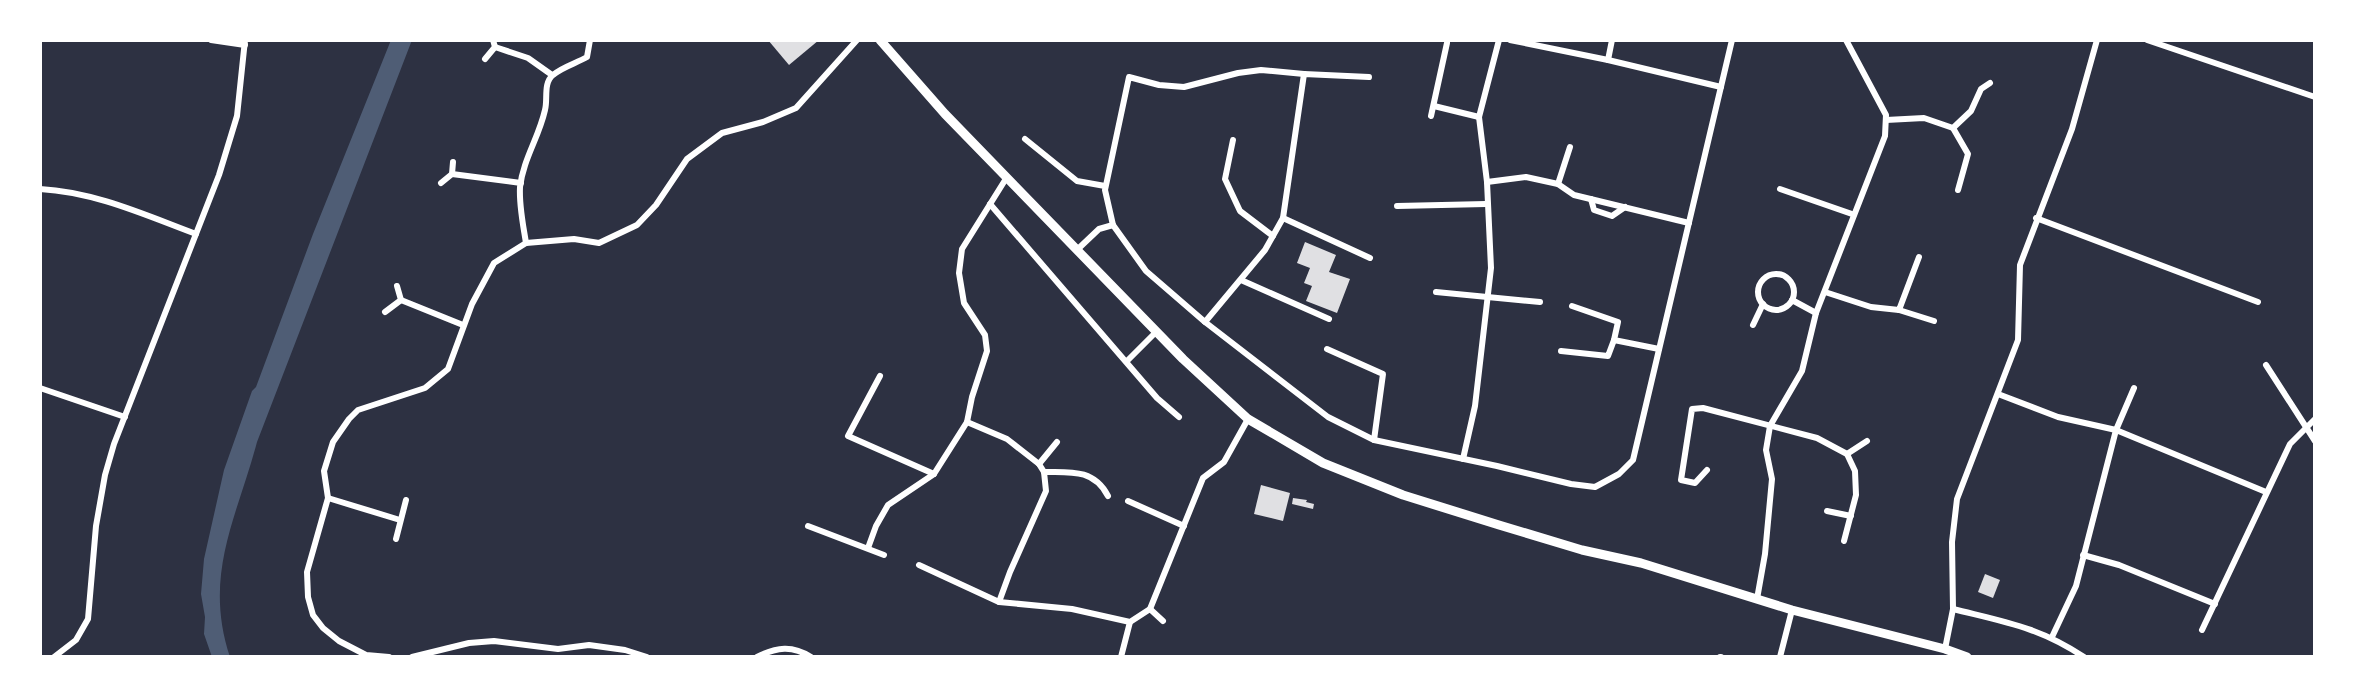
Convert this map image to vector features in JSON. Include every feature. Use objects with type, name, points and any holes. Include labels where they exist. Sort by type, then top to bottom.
[{"type":"main road","points":[[880,40],[945,114],[1157,331],[1248,419],[1323,463],[1403,495],[1582,550],[1967,657]]},
{"type":"street","points":[[55,657],[76,640],[88,619],[96,526],[114,444],[219,175],[237,116],[245,42],[211,40]]},
{"type":"street","points":[[526,243],[519,202],[521,183],[524,166],[546,108],[547,84],[552,75],[587,57],[590,40]]},
{"type":"street","points":[[389,657],[366,655],[350,648],[323,628],[313,615],[308,597],[307,572],[328,498],[324,471],[333,442],[349,419],[358,410],[425,388],[448,369],[463,325],[494,263],[526,243],[574,239],[599,243],[628,230],[656,205],[687,159],[722,133],[763,122],[796,108],[857,40]]},
{"type":"street","points":[[1463,459],[1475,406],[1491,268],[1487,182],[1479,117],[1499,40]]},
{"type":"street","points":[[1510,40],[1721,87]]},
{"type":"street","points":[[1608,60],[1612,40]]},
{"type":"street","points":[[1369,77],[1261,70],[1184,87],[1159,85],[1129,77],[1105,186],[1113,225],[1146,271],[1205,322],[1318,410],[1374,440],[1595,487],[1619,474],[1633,460],[1732,40]]},
{"type":"street","points":[[1757,599],[1772,479],[1766,450],[1770,426],[1802,371],[1816,313],[1852,214],[1885,136],[1886,115],[1846,40]]},
{"type":"street","points":[[1945,649],[1953,609],[1952,542],[1957,499],[2018,340],[2020,265],[2072,129],[2097,40]]},
{"type":"street","points":[[2147,40],[2315,97]]},
{"type":"street","points":[[485,59],[494,43],[528,58],[552,75]]},
{"type":"street","points":[[1431,116],[1447,43]]},
{"type":"street","points":[[1205,322],[1241,280],[1283,218],[1304,74]]},
{"type":"street","points":[[1953,128],[1971,111],[1981,89],[1990,83]]},
{"type":"street","points":[[1434,106],[1479,117]]},
{"type":"street","points":[[1886,120],[1924,118],[1953,128],[1968,154],[1958,190]]},
{"type":"street","points":[[1025,139],[1077,181],[1105,186]]},
{"type":"street","points":[[1233,140],[1225,179],[1240,211],[1273,236]]},
{"type":"street","points":[[1558,184],[1570,147]]},
{"type":"street","points":[[441,183],[452,174],[453,162]]},
{"type":"street","points":[[452,174],[521,183]]},
{"type":"street","points":[[868,548],[888,505],[934,474],[967,422],[987,351],[985,335],[964,303],[959,273],[962,249],[1007,177]]},
{"type":"street","points":[[1487,182],[1526,177],[1558,184],[1574,195],[1689,223]]},
{"type":"street","points":[[40,189],[61,190],[104,200],[196,234]]},
{"type":"street","points":[[1780,189],[1852,214]]},
{"type":"street","points":[[1591,199],[1594,210],[1612,216],[1625,207]]},
{"type":"street","points":[[990,204],[1157,398],[1179,417]]},
{"type":"street","points":[[1397,206],[1486,204]]},
{"type":"street","points":[[1283,218],[1370,258]]},
{"type":"street","points":[[2036,218],[2258,302]]},
{"type":"street","points":[[1079,248],[1099,229],[1113,225]]},
{"type":"street","points":[[1899,310],[1919,257]]},
{"type":"street","points":[[1775,275],[1787,278],[1794,294],[1792,300],[1778,310],[1763,304],[1758,294],[1761,283],[1775,275]]},
{"type":"street","points":[[1241,280],[1329,319]]},
{"type":"street","points":[[397,286],[401,300]]},
{"type":"street","points":[[1436,292],[1536,301],[1530,311]]},
{"type":"street","points":[[1825,292],[1871,307],[1899,310],[1934,321]]},
{"type":"street","points":[[401,300],[463,325]]},
{"type":"street","points":[[385,312],[401,300]]},
{"type":"street","points":[[1792,300],[1816,313]]},
{"type":"street","points":[[1753,325],[1763,304]]},
{"type":"street","points":[[1561,351],[1608,356],[1614,340],[1618,322],[1572,306]]},
{"type":"street","points":[[1127,361],[1157,331]]},
{"type":"street","points":[[1614,340],[1659,349]]},
{"type":"street","points":[[1327,349],[1383,374],[1374,440]]},
{"type":"street","points":[[2266,365],[2315,441]]},
{"type":"street","points":[[880,376],[848,436],[934,474]]},
{"type":"street","points":[[40,388],[125,417]]},
{"type":"street","points":[[2052,637],[2076,586],[2116,430],[2134,388]]},
{"type":"street","points":[[1998,394],[2058,417],[2116,430],[2266,492]]},
{"type":"street","points":[[1707,470],[1695,483],[1681,480],[1692,409],[1703,408],[1817,438],[1847,454],[1855,471],[1856,495],[1844,541]]},
{"type":"street","points":[[1121,657],[1130,622],[1150,609],[1203,478],[1224,462],[1248,419]]},
{"type":"street","points":[[2202,630],[2290,444],[2315,419]]},
{"type":"street","points":[[967,422],[1007,439],[1039,464],[1044,472],[1046,491],[999,602]]},
{"type":"street","points":[[1847,454],[1867,441]]},
{"type":"street","points":[[1039,464],[1057,442]]},
{"type":"street","points":[[1044,472],[1082,473],[1102,484],[1108,496]]},
{"type":"street","points":[[328,498],[400,520]]},
{"type":"street","points":[[396,539],[406,500]]},
{"type":"street","points":[[1128,501],[1184,526]]},
{"type":"street","points":[[1827,511],[1851,516]]},
{"type":"street","points":[[808,526],[884,555]]},
{"type":"street","points":[[2083,555],[2119,565],[2215,604]]},
{"type":"street","points":[[919,565],[999,602],[1072,609],[1130,622]]},
{"type":"street","points":[[1150,609],[1163,621]]},
{"type":"street","points":[[1953,609],[2036,630],[2084,657]]},
{"type":"street","points":[[1780,657],[1792,610]]},
{"type":"street","points":[[412,657],[469,643],[494,641],[558,649],[589,645],[647,657]]},
{"type":"street","points":[[534,657],[535,646]]},
{"type":"street","points":[[346,657],[350,648]]},
{"type":"street","points":[[757,657],[785,648],[800,650],[811,657]]},
{"type":"water","points":[[391,40],[412,40],[257,442],[232,523],[221,574],[220,600],[230,657],[212,657],[204,634],[201,594],[204,559],[224,470],[252,391]]},
{"type":"building","points":[[768,40],[819,40],[789,65]]},
{"type":"building","points":[[1305,242],[1336,255],[1329,272],[1350,279],[1337,313],[1306,301],[1312,286],[1304,283],[1310,268],[1297,263]]},
{"type":"building","points":[[1261,485],[1290,493],[1283,521],[1254,514]]},
{"type":"building","points":[[1293,498],[1307,500],[1314,504],[1313,509],[1292,504]]},
{"type":"building","points":[[1985,574],[2000,580],[1993,598],[1978,592]]}]
